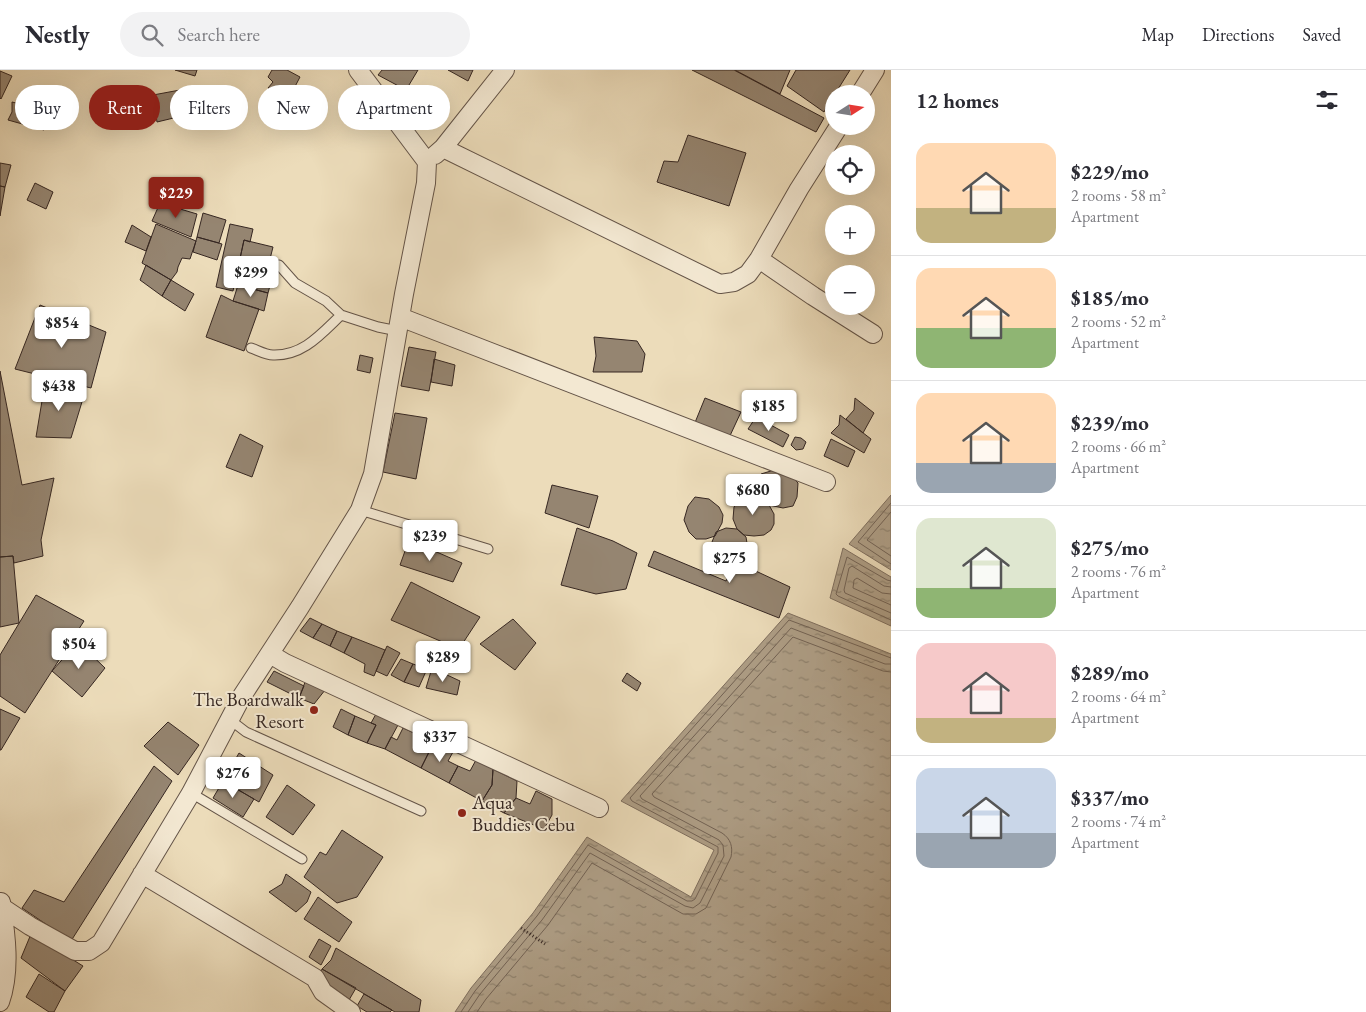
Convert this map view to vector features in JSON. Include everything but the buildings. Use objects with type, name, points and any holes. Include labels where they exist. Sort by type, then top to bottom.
[{"type":"street","points":[[0,904],[30,926],[75,951],[89,951],[101,943],[191,793],[242,696],[360,510],[373,474],[426,183],[427,162],[358,70]]},
{"type":"street","points":[[427,162],[444,148],[505,70]]},
{"type":"street","points":[[866,85],[875,70]]},
{"type":"street","points":[[444,148],[720,284],[734,282],[748,274],[759,259],[799,189],[833,135]]},
{"type":"street","points":[[759,259],[874,334]]},
{"type":"street","points":[[399,324],[826,482]]},
{"type":"street","points":[[270,654],[285,663],[599,808]]},
{"type":"street","points":[[142,874],[315,978],[324,992],[351,1012]]},
{"type":"street","points":[[0,904],[6,946],[4,992],[0,1002]]},
{"type":"lane","points":[[279,265],[295,283],[326,301],[341,315],[378,327],[399,324]]},
{"type":"lane","points":[[251,348],[271,356],[292,353],[310,344],[341,315]]},
{"type":"lane","points":[[360,510],[488,550]]},
{"type":"lane","points":[[230,719],[246,732],[421,811]]},
{"type":"lane","points":[[191,793],[302,859]]},
{"type":"path","points":[[520,928],[545,944]]},
{"type":"water","points":[[891,495],[891,570],[849,544]]},
{"type":"water","points":[[843,548],[891,577],[891,626],[830,598]]},
{"type":"water","points":[[788,613],[891,654],[891,1012],[455,1012],[471,988],[533,913],[587,837],[691,897],[714,850],[621,801]]},
{"type":"place","name":"The Boardwalk Resort","points":[[314,710]]},
{"type":"place","name":"Aqua Buddies Cebu","points":[[462,813]]}]
